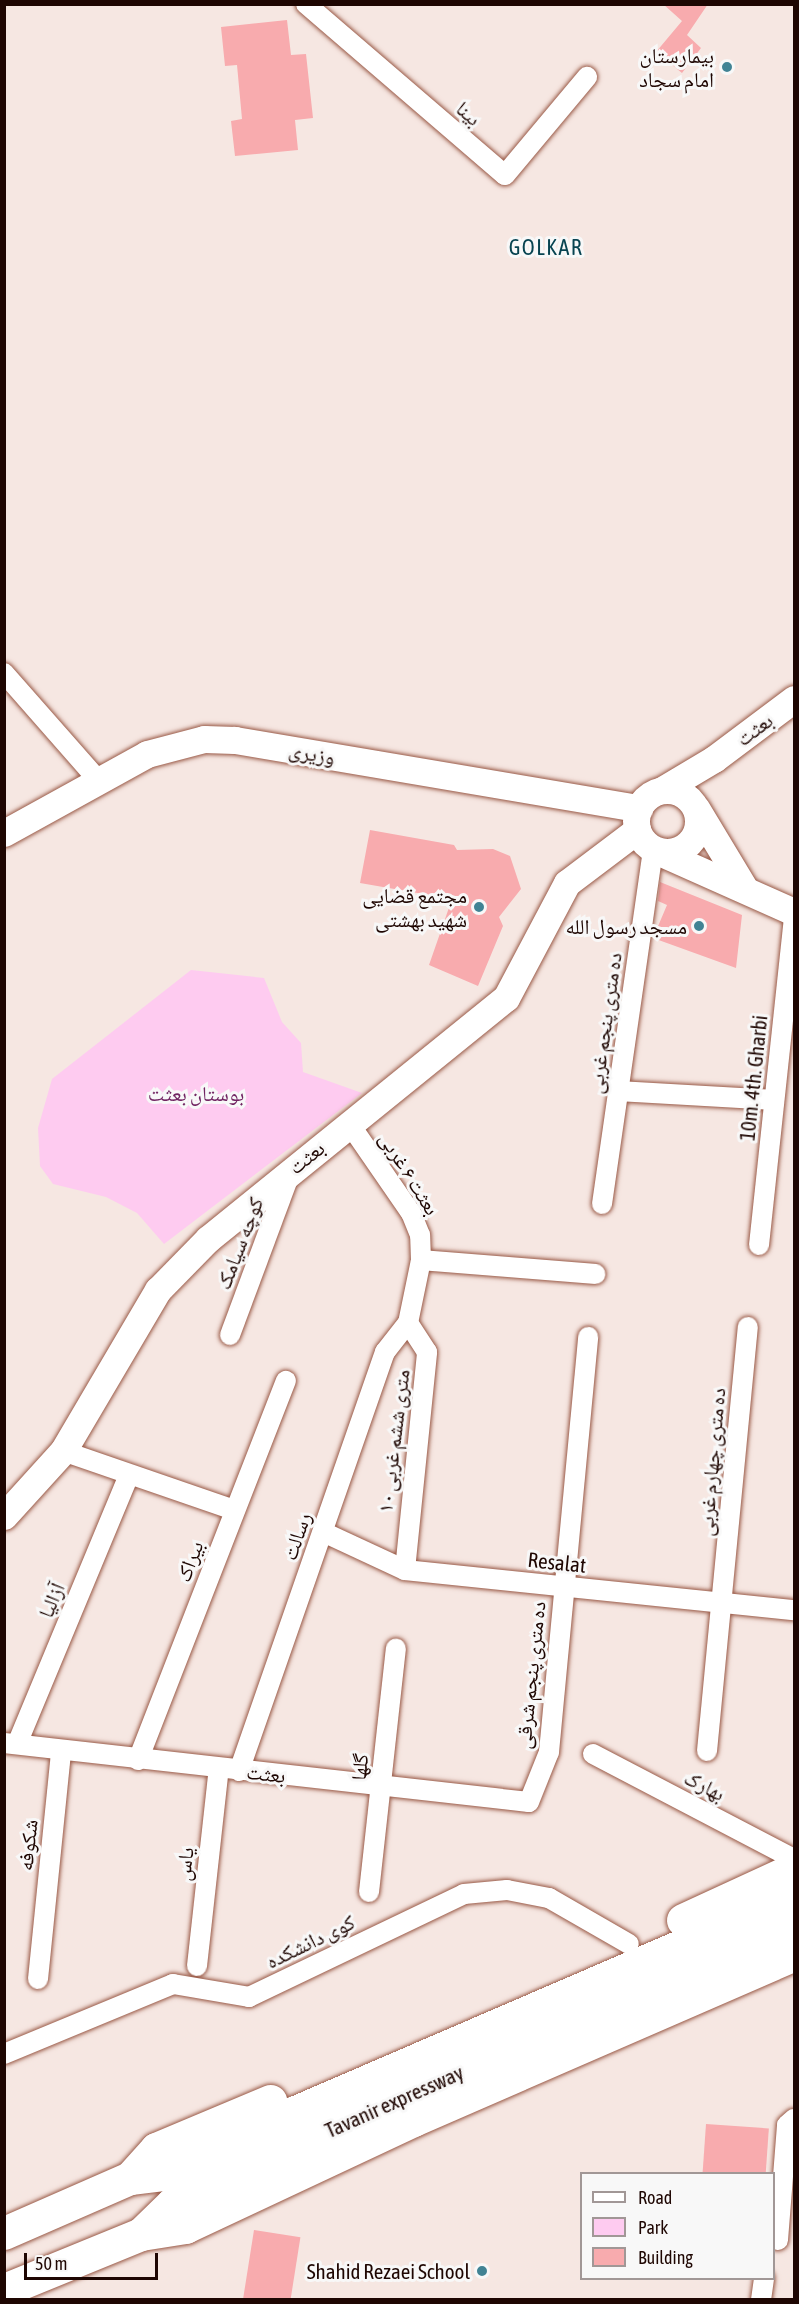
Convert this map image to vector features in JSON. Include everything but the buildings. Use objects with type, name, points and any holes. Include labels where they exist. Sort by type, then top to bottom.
[{"type":"highway","points":[[130,2178],[156,2149],[629,1944],[795,1869]]},
{"type":"highway","name":"Tavanir expressway","points":[[4,2233],[130,2178],[171,2173],[293,2113],[795,1897]]},
{"type":"highway","name":"Tavanir expressway","points":[[4,2290],[141,2234],[172,2204],[232,2175],[509,2049],[795,1927]]},
{"type":"highway","points":[[141,2234],[185,2227],[413,2120],[795,1954]]},
{"type":"main road","name":"بعثت","points":[[662,790],[714,759],[795,699]]},
{"type":"main road","name":"وزیری","points":[[4,833],[147,754],[179,743],[235,740],[647,835]]},
{"type":"main road","points":[[647,835],[679,850],[688,845],[698,827],[695,807],[714,759]]},
{"type":"main road","points":[[647,835],[662,790],[681,793],[695,807],[743,886]]},
{"type":"main road","name":"بعثت","points":[[4,1516],[63,1451],[158,1290],[208,1239],[349,1122],[506,998],[567,883],[647,835]]},
{"type":"main road","points":[[647,835],[795,914]]},
{"type":"street","name":"بینا","points":[[306,4],[505,175],[587,77]]},
{"type":"street","points":[[4,673],[99,781]]},
{"type":"street","name":"ده متری پنجم غربی","points":[[602,1204],[619,1091],[647,835]]},
{"type":"street","name":"10m. 4th. Gharbi","points":[[759,1245],[795,914]]},
{"type":"street","points":[[619,1091],[774,1100]]},
{"type":"street","name":"بعثت ۶ غربی","points":[[349,1122],[411,1213],[420,1235],[421,1260],[408,1323]]},
{"type":"street","name":"کوچه سیامک","points":[[230,1335],[292,1169]]},
{"type":"street","points":[[421,1260],[595,1274]]},
{"type":"street","name":"رسالت","points":[[239,1771],[385,1352],[408,1323]]},
{"type":"street","name":"۱۰ متری ششم غربی","points":[[405,1570],[427,1352],[408,1323]]},
{"type":"street","name":"ده متری چهارم غربی","points":[[707,1751],[748,1327]]},
{"type":"street","points":[[564,1586],[588,1337]]},
{"type":"street","name":"بیراک","points":[[138,1760],[286,1381]]},
{"type":"street","points":[[63,1451],[234,1510]]},
{"type":"street","name":"آزالیا","points":[[11,1743],[129,1475]]},
{"type":"street","name":"Resalat","points":[[323,1532],[405,1570],[795,1610]]},
{"type":"street","name":"ده متری پنجم شرقی","points":[[529,1802],[549,1752],[564,1586]]},
{"type":"street","name":"گلها","points":[[369,1892],[396,1648]]},
{"type":"street","name":"بعثت","points":[[11,1743],[138,1760],[529,1802]]},
{"type":"street","name":"شکوفه","points":[[38,1979],[61,1751]]},
{"type":"street","name":"بهارک","points":[[592,1754],[795,1858]]},
{"type":"street","name":"یاس","points":[[197,1966],[219,1768]]},
{"type":"street","name":"کوی دانشکده","points":[[4,2054],[173,1984],[249,1997],[464,1893],[507,1890],[549,1898],[629,1944]]},
{"type":"street","points":[[782,2240],[788,2124],[795,2119]]},
{"type":"street","points":[[761,2300],[764,2280]]},
{"type":"green space","name":"بوستان بعثت","points":[[191,970],[264,978],[282,1022],[301,1043],[303,1072],[362,1093],[164,1244],[137,1213],[106,1197],[53,1184],[40,1166],[38,1128],[52,1079]]},
{"type":"place","name":"بیمارستان امام سجاد","points":[[727,67]]},
{"type":"place","name":"مجتمع قضایی شهید بهشتی","points":[[479,907]]},
{"type":"place","name":"مسجد رسول الله","points":[[699,926]]},
{"type":"place","name":"Shahid Rezaei School","points":[[482,2271]]},
{"type":"district","name":"GOLKAR","points":[[546,248]]}]
